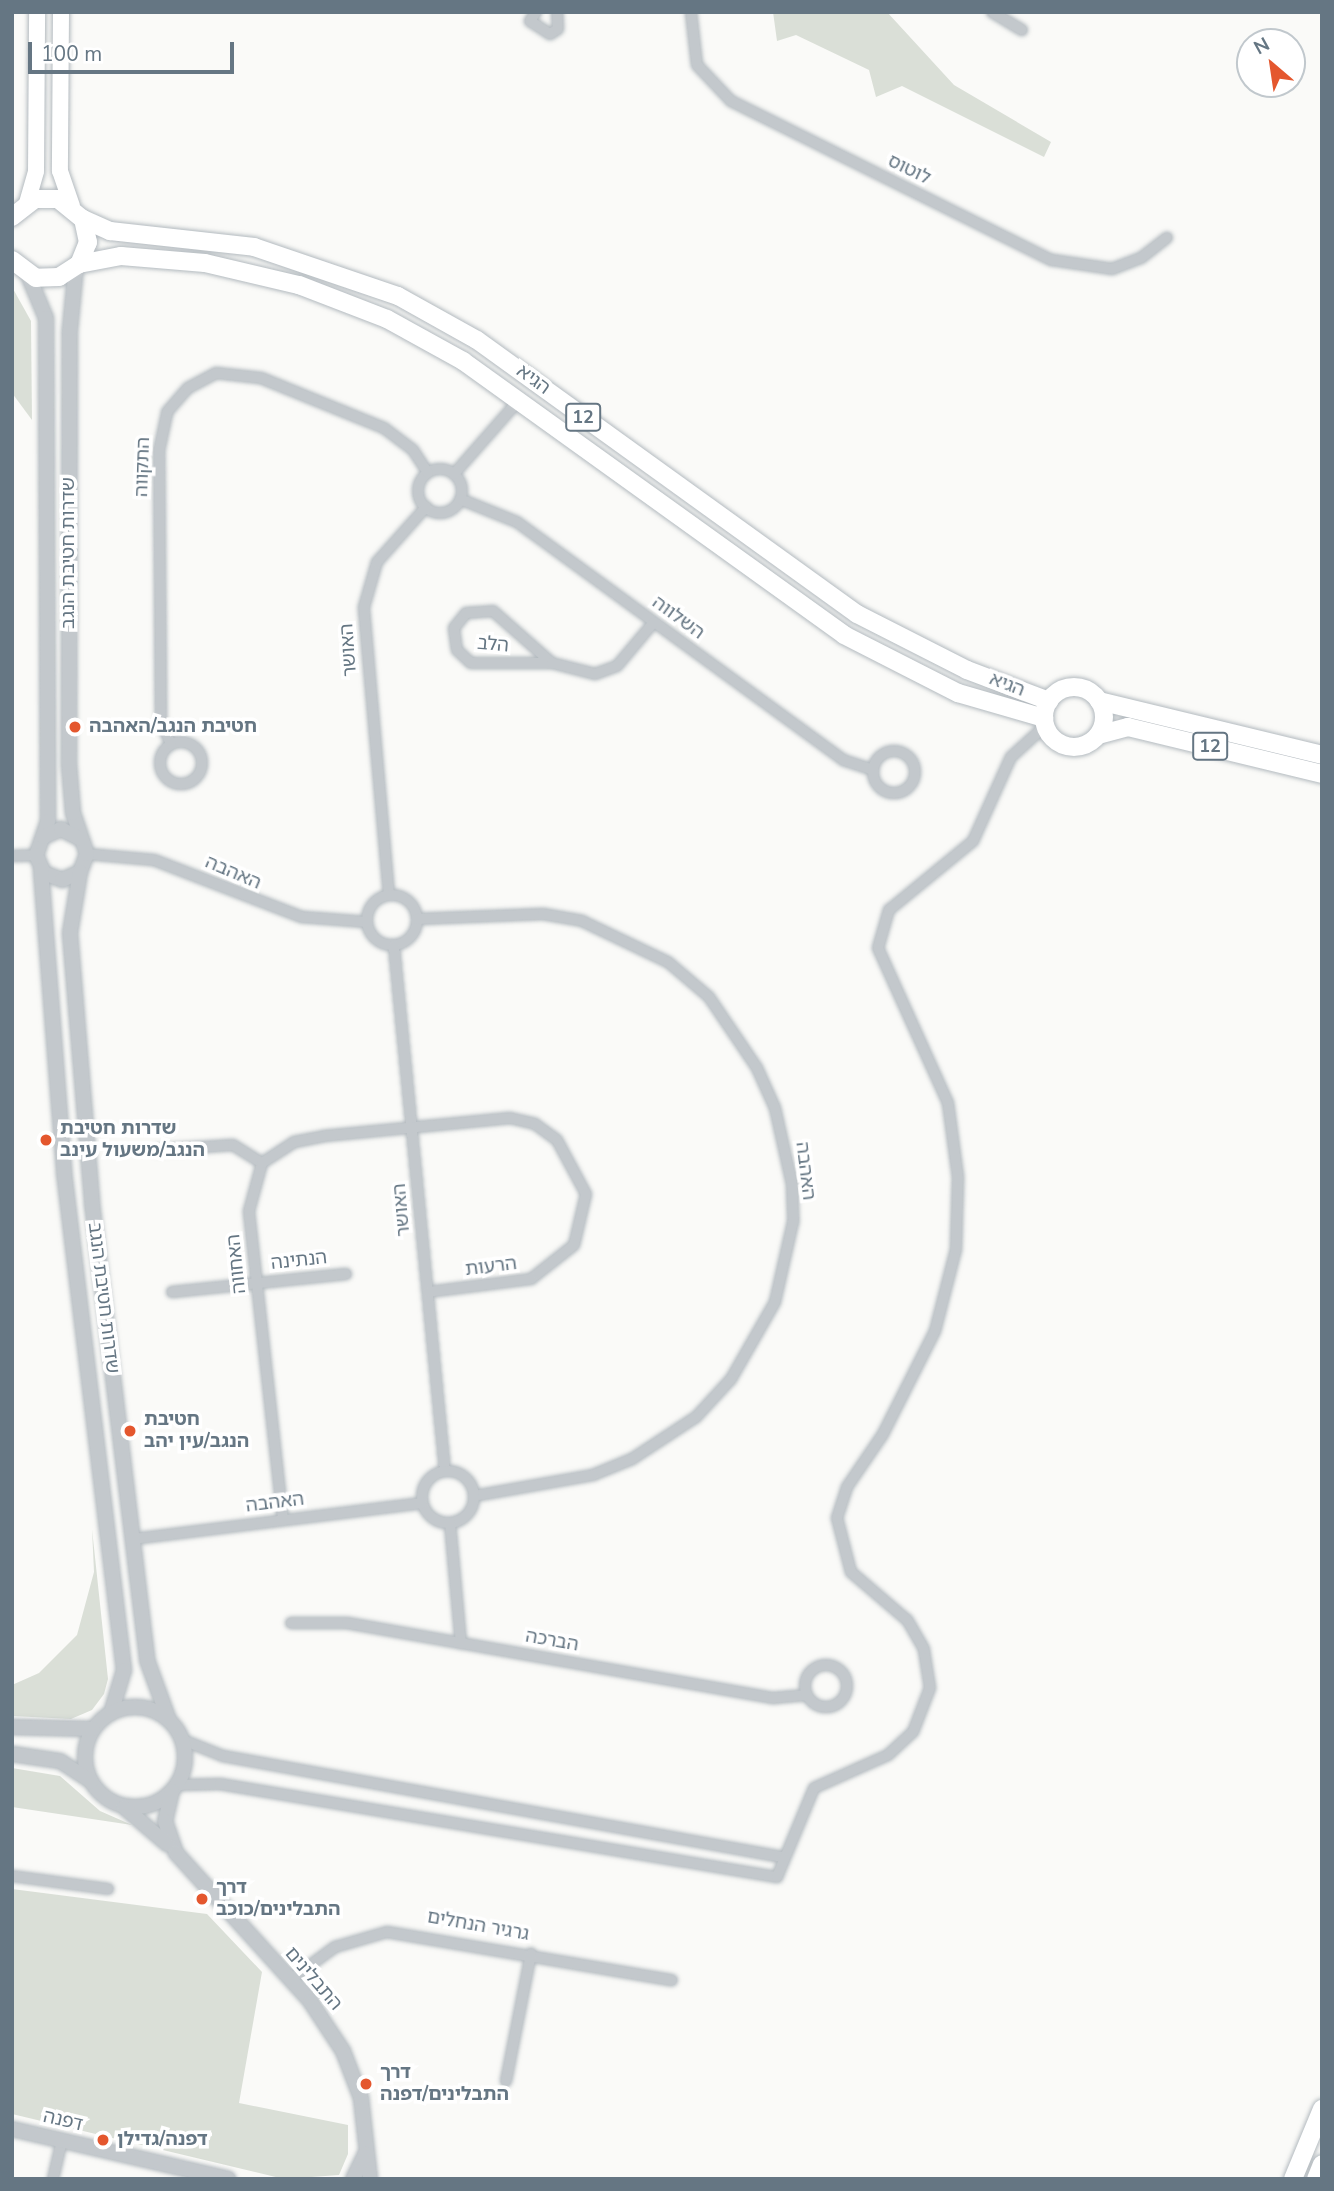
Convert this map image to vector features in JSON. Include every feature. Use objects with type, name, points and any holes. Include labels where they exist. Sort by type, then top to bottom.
[{"type":"highway","name":"12","points":[[16,213],[50,198],[77,212]]},
{"type":"highway","points":[[77,212],[88,242],[78,265]]},
{"type":"highway","name":"הגיא","points":[[77,212],[110,230],[254,247],[398,296],[477,340],[857,614],[1046,715]]},
{"type":"highway","name":"הגיא","points":[[78,265],[121,256],[205,263],[299,285],[424,338],[519,400],[844,635],[958,693],[1046,715]]},
{"type":"highway","name":"12","points":[[17,266],[51,279],[78,265]]},
{"type":"highway","name":"12","points":[[1322,755],[1099,701],[1072,688],[1046,715],[1055,741],[1071,747],[1098,735],[1136,729],[1322,774]]},
{"type":"highway","points":[[1098,735],[1104,715],[1099,701]]},
{"type":"highway","points":[[1293,2179],[1322,2109]]},
{"type":"highway","points":[[1316,2179],[1322,2164]]},
{"type":"main road","points":[[16,213],[36,156],[37,12]]},
{"type":"main road","points":[[61,12],[61,186],[77,212]]},
{"type":"street","points":[[536,12],[530,21],[550,33],[558,29],[557,12]]},
{"type":"street","name":"לוטוס","points":[[691,12],[697,65],[731,100],[1052,260],[1112,269],[1141,258],[1167,238]]},
{"type":"street","points":[[992,12],[1022,30]]},
{"type":"street","name":"שדרות חטיבת הנגב","points":[[78,265],[69,329],[68,754],[72,808],[82,839]]},
{"type":"street","name":"שדרות חטיבת הנגב","points":[[17,266],[46,318],[48,821],[43,837]]},
{"type":"street","name":"התקווה","points":[[170,744],[161,723],[159,443],[167,412],[188,388],[236,372],[273,382],[384,428],[413,450],[428,473]]},
{"type":"street","points":[[454,474],[519,400]]},
{"type":"street","points":[[428,473],[454,474],[460,499],[443,513],[426,507],[418,494],[428,473]]},
{"type":"street","name":"השלווה","points":[[460,499],[517,522],[843,760],[873,770]]},
{"type":"street","name":"האושר","points":[[389,895],[363,607],[377,562],[426,507]]},
{"type":"street","name":"הלב","points":[[552,663],[494,611],[466,614],[454,628],[457,650],[471,663],[552,663],[582,674],[606,671],[653,622]]},
{"type":"street","points":[[12,1754],[60,1761],[121,1805],[152,1804],[175,1788],[233,1786],[777,1877],[782,1857],[814,1788],[899,1747],[918,1725],[930,1688],[918,1635],[851,1572],[837,1528],[847,1487],[883,1434],[935,1331],[958,1226],[948,1104],[879,960],[882,923],[905,891],[974,841],[1012,757],[1046,715]]},
{"type":"street","points":[[187,743],[200,752],[202,769],[191,782],[175,784],[162,774],[160,757],[170,744],[187,743]]},
{"type":"street","points":[[900,751],[913,762],[915,778],[904,791],[888,793],[875,783],[873,770],[883,753],[900,751]]},
{"type":"street","points":[[61,829],[82,839],[87,854],[80,872],[62,880],[41,870],[36,855],[43,837],[61,829]]},
{"type":"street","name":"האהבה","points":[[87,854],[154,860],[302,917],[367,922]]},
{"type":"street","points":[[12,856],[36,855]]},
{"type":"street","name":"שדרות חטיבת הנגב","points":[[41,870],[62,1161],[124,1670],[111,1713]]},
{"type":"street","name":"שדרות חטיבת הנגב","points":[[80,872],[70,912],[77,1049],[147,1660],[169,1720]]},
{"type":"street","points":[[389,895],[408,901],[417,919],[412,936],[394,946],[376,940],[367,922],[372,905],[389,895]]},
{"type":"street","name":"האהבה","points":[[417,919],[543,914],[582,921],[668,962],[709,998],[757,1068],[775,1108],[792,1184],[793,1222],[775,1302],[732,1379],[696,1417],[632,1459],[593,1475],[474,1496]]},
{"type":"street","name":"האושר","points":[[394,946],[445,1471]]},
{"type":"street","name":"הרעות","points":[[412,1128],[510,1118],[535,1124],[557,1140],[586,1194],[574,1245],[545,1271],[513,1283],[428,1292]]},
{"type":"street","points":[[157,1150],[233,1145],[262,1163],[294,1142],[412,1128]]},
{"type":"street","name":"האחווה","points":[[262,1163],[249,1211],[283,1520]]},
{"type":"street","name":"הנתינה","points":[[172,1292],[346,1274]]},
{"type":"street","points":[[445,1471],[464,1476],[474,1496],[468,1513],[450,1524],[431,1518],[422,1503],[427,1481],[445,1471]]},
{"type":"street","name":"האהבה","points":[[133,1539],[422,1503]]},
{"type":"street","points":[[450,1524],[461,1643]]},
{"type":"street","name":"הברכה","points":[[291,1623],[347,1623],[773,1698],[807,1695]]},
{"type":"street","points":[[832,1665],[845,1675],[847,1692],[836,1704],[820,1706],[807,1695],[805,1680],[816,1667],[832,1665]]},
{"type":"street","points":[[91,1781],[84,1758],[93,1729],[111,1713],[141,1707],[169,1720],[183,1740],[185,1763],[175,1788]]},
{"type":"street","points":[[12,1727],[93,1729]]},
{"type":"street","points":[[183,1740],[223,1756],[782,1857]]},
{"type":"street","name":"התבלינים","points":[[175,1788],[165,1827],[182,1860]]},
{"type":"street","name":"התבלינים","points":[[121,1805],[143,1818],[328,2024],[350,2066],[370,2179]]},
{"type":"street","points":[[12,1876],[108,1889]]},
{"type":"street","name":"גרגיר הנחלים","points":[[290,1980],[335,1947],[387,1932],[531,1954],[672,1980]]},
{"type":"street","points":[[506,2081],[531,1954]]},
{"type":"street","name":"דפנה","points":[[12,2129],[228,2179]]},
{"type":"street","points":[[53,2179],[62,2141]]},
{"type":"street","points":[[354,2179],[366,2149]]},
{"type":"shaded area","points":[[773,12],[887,12],[954,85],[1051,142],[1044,157],[902,86],[876,97],[869,70],[796,35],[777,41]]},
{"type":"shaded area","points":[[12,287],[31,321],[32,420],[12,393]]},
{"type":"shaded area","points":[[92,1529],[108,1679],[104,1694],[92,1710],[71,1719],[12,1716],[12,1685],[39,1673],[77,1635],[94,1572]]},
{"type":"shaded area","points":[[12,1768],[60,1776],[100,1811],[132,1825],[12,1807]]},
{"type":"shaded area","points":[[12,1889],[207,1914],[262,1972],[239,2103],[348,2125],[348,2154],[339,2175],[284,2179],[12,2114]]},
{"type":"place","name":"חטיבת הנגב/האהבה","points":[[75,727]]},
{"type":"place","name":"שדרות חטיבת הנגב/משעול עינב","points":[[46,1140]]},
{"type":"place","name":"חטיבת הנגב/עין יהב","points":[[130,1431]]},
{"type":"place","name":"דרך התבלינים/כוכב","points":[[202,1899]]},
{"type":"place","name":"דרך התבלינים/דפנה","points":[[366,2084]]},
{"type":"place","name":"דפנה/גדילן","points":[[103,2140]]}]
